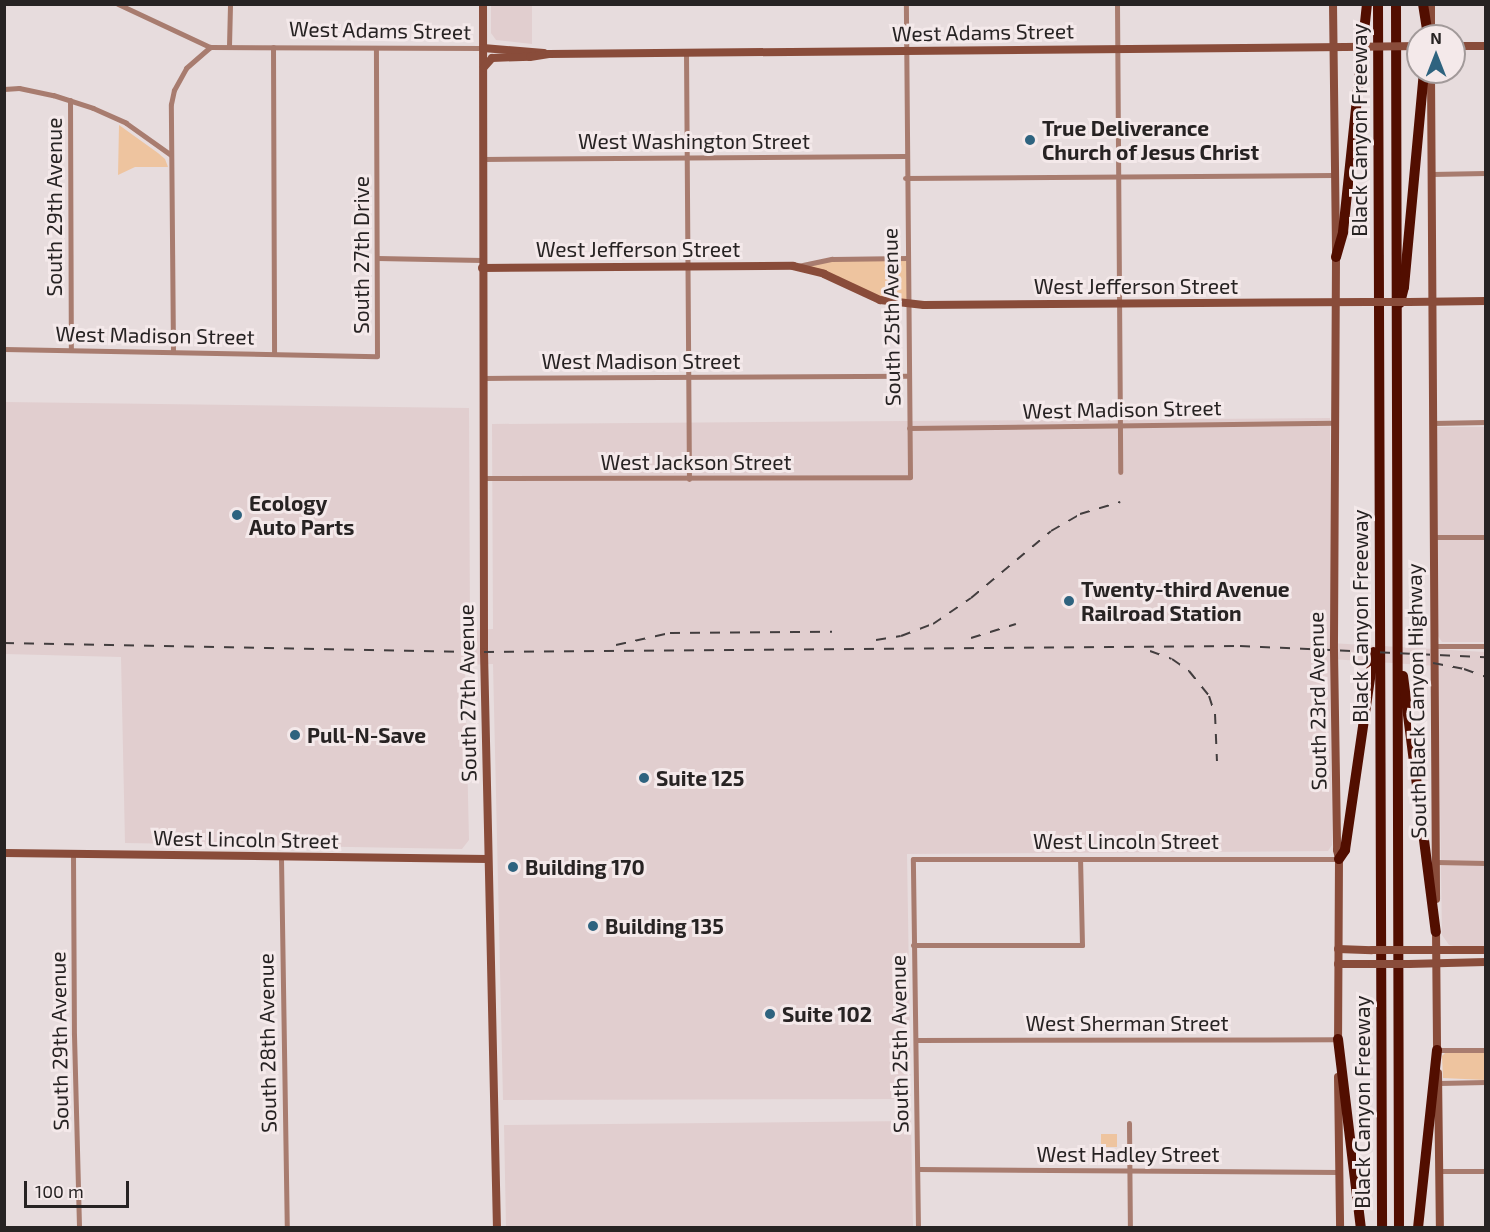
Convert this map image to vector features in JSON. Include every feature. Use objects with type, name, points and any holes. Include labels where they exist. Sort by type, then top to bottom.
[{"type":"highway","points":[[1336,257],[1343,232],[1367,4]]},
{"type":"highway","name":"Black Canyon Freeway","points":[[1378,4],[1382,1227]]},
{"type":"highway","name":"Black Canyon Freeway","points":[[1396,4],[1399,1227]]},
{"type":"highway","points":[[1423,4],[1427,24]]},
{"type":"highway","points":[[1396,317],[1404,287],[1423,84]]},
{"type":"highway","points":[[1339,859],[1345,850],[1380,610]]},
{"type":"highway","points":[[1397,624],[1436,932]]},
{"type":"highway","points":[[1338,1039],[1361,1227]]},
{"type":"highway","points":[[1418,1227],[1437,1050]]},
{"type":"main road","name":"South 27th Avenue","points":[[483,4],[483,478],[488,859],[497,1227]]},
{"type":"main road","name":"South 23rd Avenue","points":[[1333,4],[1336,257],[1334,651],[1339,859],[1340,1227]]},
{"type":"main road","points":[[1430,24],[1431,4]]},
{"type":"main road","name":"West Adams Street","points":[[483,68],[492,58],[549,54],[1406,46]]},
{"type":"main road","points":[[1466,46],[1485,46]]},
{"type":"main road","name":"West Adams Street","points":[[483,48],[531,50],[549,54]]},
{"type":"main road","name":"South Black Canyon Highway","points":[[1431,84],[1433,646],[1440,1227]]},
{"type":"main road","name":"West Jefferson Street","points":[[482,264],[793,266],[824,274],[880,300],[907,304],[1485,301]]},
{"type":"main road","name":"West Lincoln Street","points":[[4,853],[488,859]]},
{"type":"main road","points":[[1338,949],[1485,950]]},
{"type":"main road","points":[[1338,964],[1485,962]]},
{"type":"street","name":"West Adams Street","points":[[118,4],[210,47],[483,48]]},
{"type":"street","points":[[229,46],[230,4]]},
{"type":"street","name":"South 25th Avenue","points":[[906,4],[905,178],[910,477]]},
{"type":"street","points":[[1117,4],[1120,472]]},
{"type":"street","points":[[173,352],[171,104],[174,90],[186,68],[210,47]]},
{"type":"street","points":[[273,47],[274,354]]},
{"type":"street","name":"South 27th Drive","points":[[376,48],[377,356]]},
{"type":"street","points":[[686,52],[689,479]]},
{"type":"street","points":[[4,89],[19,88],[70,100],[126,123],[171,155]]},
{"type":"street","name":"South 29th Avenue","points":[[70,100],[70,350]]},
{"type":"street","name":"West Washington Street","points":[[483,159],[905,156]]},
{"type":"street","points":[[1431,174],[1485,173]]},
{"type":"street","points":[[905,178],[1334,175]]},
{"type":"street","name":"West Jefferson Street","points":[[377,258],[482,264]]},
{"type":"street","name":"West Jefferson Street","points":[[793,266],[832,259],[906,258]]},
{"type":"street","name":"West Madison Street","points":[[4,349],[377,356]]},
{"type":"street","name":"West Madison Street","points":[[483,378],[908,376]]},
{"type":"street","points":[[1433,423],[1485,422]]},
{"type":"street","name":"West Madison Street","points":[[909,428],[1335,423]]},
{"type":"street","name":"West Jackson Street","points":[[483,478],[910,477]]},
{"type":"street","points":[[1433,537],[1485,537]]},
{"type":"street","points":[[1433,646],[1485,646]]},
{"type":"street","name":"South 29th Avenue","points":[[73,854],[74,1035],[79,1227]]},
{"type":"street","name":"South 28th Avenue","points":[[281,858],[287,1227]]},
{"type":"street","name":"West Lincoln Street","points":[[913,860],[1339,859]]},
{"type":"street","name":"South 25th Avenue","points":[[913,860],[918,1227]]},
{"type":"street","points":[[913,945],[1082,945],[1080,860]]},
{"type":"street","points":[[1436,862],[1485,863]]},
{"type":"street","name":"West Sherman Street","points":[[916,1040],[1338,1039]]},
{"type":"street","points":[[1437,1050],[1485,1050]]},
{"type":"street","points":[[1439,1083],[1485,1082]]},
{"type":"street","points":[[1129,1123],[1130,1227]]},
{"type":"street","name":"West Hadley Street","points":[[918,1169],[1339,1172]]},
{"type":"street","points":[[1439,1171],[1485,1171]]},
{"type":"shaded area","points":[[491,5],[532,5],[532,44],[496,40],[491,33]]},
{"type":"shaded area","points":[[119,125],[165,159],[168,167],[135,167],[118,175]]},
{"type":"shaded area","points":[[907,258],[907,304],[858,291],[793,266],[823,260]]},
{"type":"shaded area","points":[[5,402],[469,408],[470,630],[493,629],[492,424],[1330,418],[1330,643],[1485,652],[1485,946],[1449,945],[1442,935],[1438,666],[1331,659],[1332,845],[1328,851],[907,854],[911,1099],[503,1100],[493,664],[465,665],[469,840],[462,849],[125,843],[121,657],[5,654]]},
{"type":"shaded area","points":[[1437,427],[1485,427],[1485,642],[1442,642],[1438,636]]},
{"type":"shaded area","points":[[1445,1053],[1485,1053],[1485,1080],[1443,1078],[1442,1056]]},
{"type":"shaded area","points":[[911,1121],[913,1227],[506,1227],[504,1125]]},
{"type":"shaded area","points":[[1101,1134],[1117,1134],[1117,1147],[1101,1147]]},
{"type":"railway","points":[[876,640],[901,636],[933,624],[971,598],[1051,531],[1080,514],[1120,502]]},
{"type":"railway","points":[[971,638],[1016,624]]},
{"type":"railway","points":[[616,645],[670,633],[832,632]]},
{"type":"railway","points":[[4,643],[484,652],[1240,646],[1486,657]]},
{"type":"railway","points":[[1150,651],[1172,659],[1189,671],[1209,696],[1215,714],[1217,761]]},
{"type":"railway","points":[[1433,663],[1464,669],[1486,677]]},
{"type":"place","name":"True Deliverance Church of Jesus Christ","points":[[1030,140]]},
{"type":"place","name":"Ecology Auto Parts","points":[[237,515]]},
{"type":"place","name":"Twenty-third Avenue Railroad Station","points":[[1069,601]]},
{"type":"place","name":"Pull-N-Save","points":[[295,735]]},
{"type":"place","name":"Suite 125","points":[[644,778]]},
{"type":"place","name":"Building 170","points":[[513,867]]},
{"type":"place","name":"Building 135","points":[[593,926]]},
{"type":"place","name":"Suite 102","points":[[770,1014]]}]
